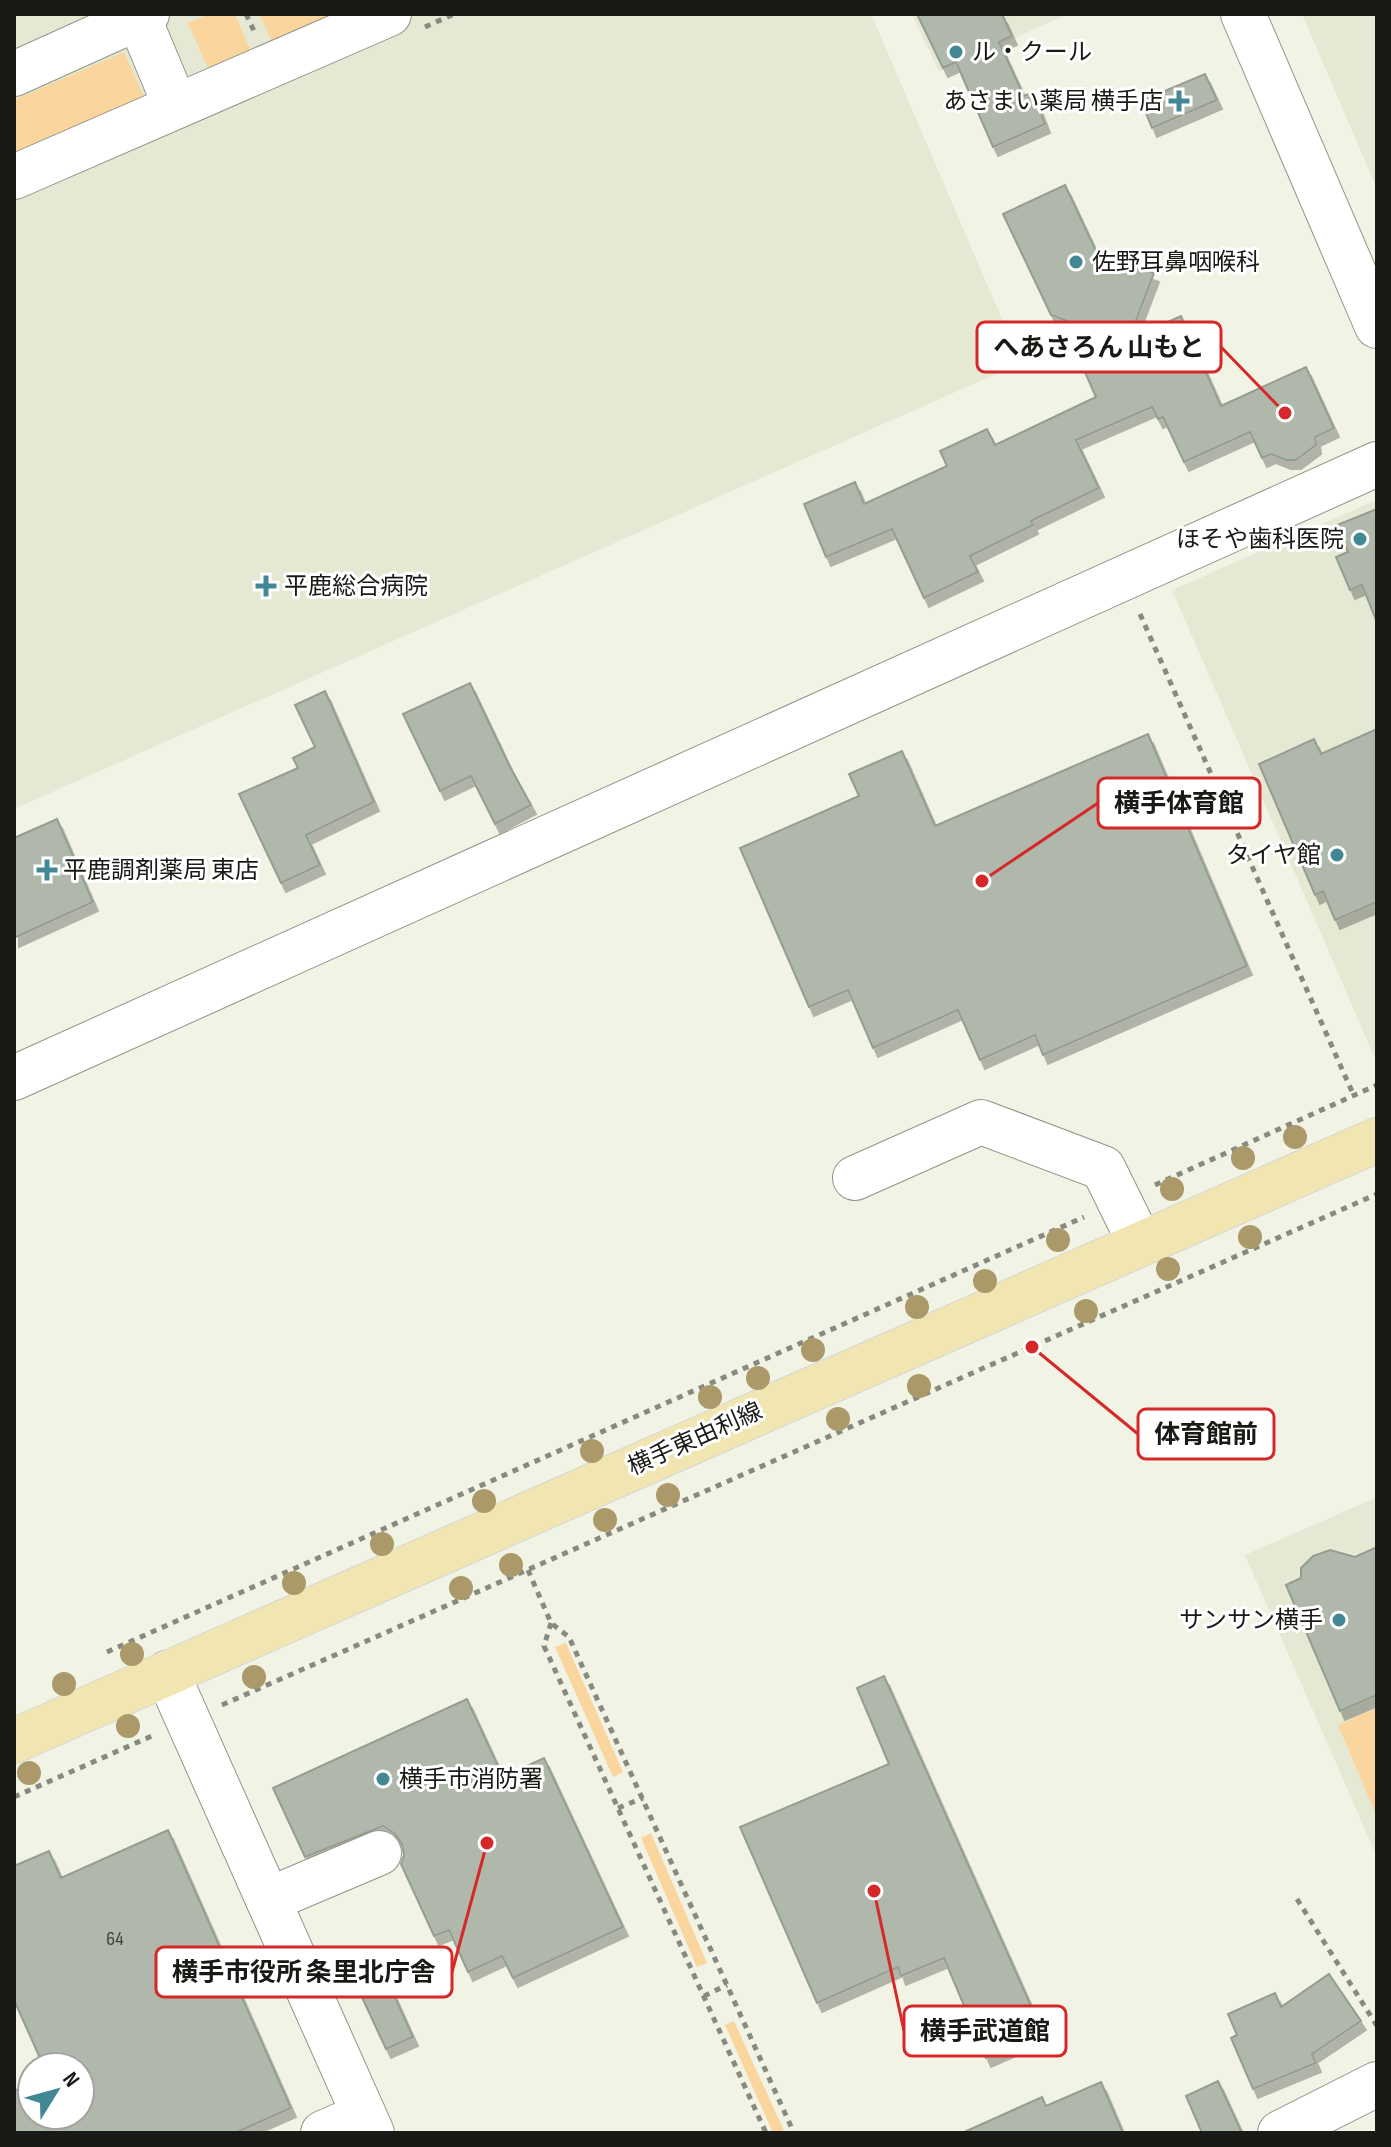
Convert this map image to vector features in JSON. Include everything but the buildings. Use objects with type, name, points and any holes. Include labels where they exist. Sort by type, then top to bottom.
[{"type":"main road","name":"横手東由利線","points":[[14,1741],[1377,1140]]},
{"type":"street","points":[[14,177],[389,14]]},
{"type":"street","points":[[1243,14],[1377,326]]},
{"type":"street","points":[[14,74],[141,15],[175,105]]},
{"type":"street","points":[[14,1077],[1377,464]]},
{"type":"street","points":[[855,1178],[981,1122],[1103,1168],[1140,1243]]},
{"type":"street","points":[[167,1673],[368,2124],[323,2133]]},
{"type":"street","points":[[268,1900],[379,1853]]},
{"type":"street","points":[[1280,2133],[1377,2084]]},
{"type":"path","points":[[1124,580],[1354,1096]]},
{"type":"path","points":[[103,1654],[1377,1085]]},
{"type":"path","points":[[14,1797],[1377,1194]]},
{"type":"path","points":[[528,1570],[551,1623],[569,1637],[794,2133]]},
{"type":"path","points":[[551,1623],[544,1646],[766,2133]]},
{"type":"path","points":[[618,1808],[643,1798]]},
{"type":"path","points":[[1297,1899],[1377,2026]]},
{"type":"path","points":[[704,1996],[727,1985]]},
{"type":"shaded area","name":"平鹿総合病院","points":[[14,14],[871,14],[1021,363],[14,809]]},
{"type":"shaded area","points":[[209,14],[235,14],[252,54],[210,73],[188,23]]},
{"type":"shaded area","points":[[259,14],[345,14],[274,46]]},
{"type":"shaded area","name":"ル・クール","points":[[912,14],[1068,14],[939,72]]},
{"type":"shaded area","points":[[1302,14],[1377,14],[1377,189]]},
{"type":"shaded area","points":[[124,52],[146,101],[14,159],[14,100]]},
{"type":"shaded area","points":[[1374,501],[1377,503],[1377,1063],[1172,590]]},
{"type":"shaded area","points":[[1377,1497],[1377,1857],[1245,1555]]},
{"type":"shaded area","points":[[566,1643],[623,1772],[613,1777],[555,1647]]},
{"type":"shaded area","points":[[1377,1708],[1377,1817],[1338,1725]]},
{"type":"shaded area","points":[[651,1833],[707,1963],[697,1967],[641,1838]]},
{"type":"shaded area","points":[[734,2021],[785,2133],[773,2133],[725,2025]]},
{"type":"place","name":"ル・クール","points":[[956,52]]},
{"type":"place","name":"あさまい薬局 横手店","points":[[1179,101]]},
{"type":"place","name":"佐野耳鼻咽喉科","points":[[1076,262]]},
{"type":"place","name":"へあさろん 山もと","points":[[1285,413]]},
{"type":"place","name":"ほそや歯科医院","points":[[1360,539]]},
{"type":"place","name":"平鹿総合病院","points":[[266,586]]},
{"type":"place","name":"タイヤ館","points":[[1337,855]]},
{"type":"place","name":"平鹿調剤薬局 東店","points":[[47,870]]},
{"type":"place","name":"横手体育館","points":[[982,881]]},
{"type":"place","name":"体育館前","points":[[1032,1347]]},
{"type":"place","name":"サンサン横手","points":[[1339,1620]]},
{"type":"place","name":"横手市消防署","points":[[383,1779]]},
{"type":"place","name":"横手市役所 条里北庁舎","points":[[487,1843]]},
{"type":"place","name":"横手武道館","points":[[874,1891]]}]
